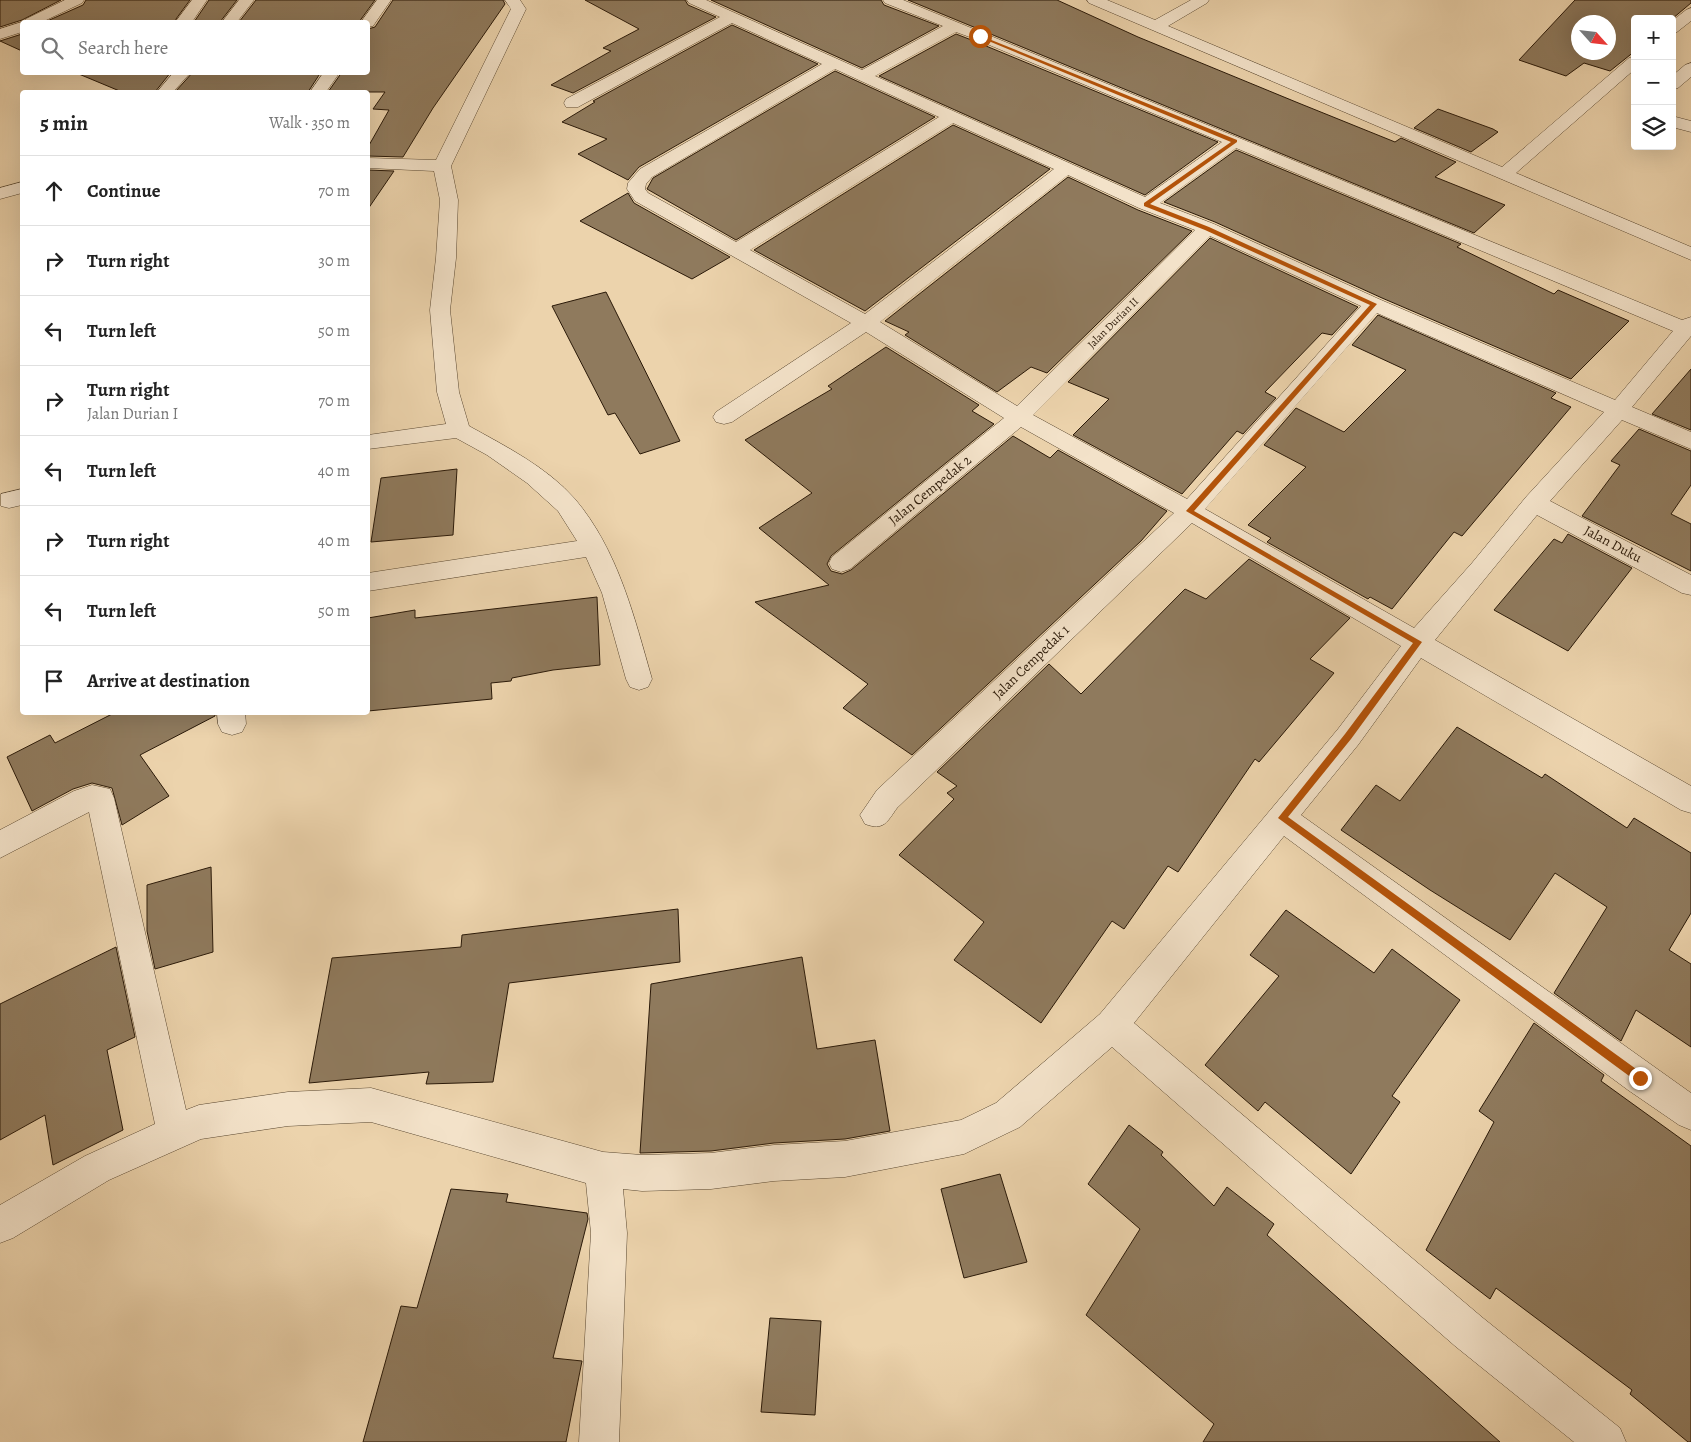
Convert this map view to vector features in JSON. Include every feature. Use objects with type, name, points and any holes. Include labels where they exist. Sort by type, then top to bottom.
[{"type":"street","points":[[35,20],[77,0]]},
{"type":"street","points":[[185,20],[200,0]]},
{"type":"street","points":[[231,20],[247,0]]},
{"type":"street","points":[[370,20],[384,0]]},
{"type":"street","points":[[459,430],[448,392],[440,310],[446,258],[448,200],[442,166],[519,9],[512,0]]},
{"type":"street","points":[[694,0],[1146,204],[1207,228],[1374,304],[1691,441]]},
{"type":"street","points":[[0,1225],[97,1168],[199,1122],[288,1110],[371,1105],[604,1170],[642,1173],[711,1171],[774,1163],[845,1159],[964,1137],[1008,1115],[1112,1025],[1348,737],[1418,642],[1481,569],[1534,503],[1618,410],[1688,326],[890,0]]},
{"type":"street","points":[[1094,0],[1691,254]]},
{"type":"street","points":[[1156,26],[1202,0]]},
{"type":"street","points":[[1676,26],[1691,13]]},
{"type":"street","points":[[572,102],[732,17]]},
{"type":"street","points":[[863,76],[955,26]]},
{"type":"street","points":[[1,34],[20,28]]},
{"type":"street","points":[[1,34],[20,39]]},
{"type":"street","points":[[834,63],[646,173],[637,183],[636,189],[641,197],[866,323],[1019,417],[1190,511],[1691,801]]},
{"type":"street","points":[[1504,174],[1631,64]]},
{"type":"street","points":[[1676,81],[1691,68]]},
{"type":"street","points":[[167,90],[181,75]]},
{"type":"street","points":[[319,90],[330,75]]},
{"type":"street","points":[[736,250],[952,116]]},
{"type":"street","points":[[1676,122],[1691,127]]},
{"type":"street","points":[[1146,204],[1235,141]]},
{"type":"street","points":[[370,163],[442,166]]},
{"type":"street","points":[[724,417],[866,323],[1066,168]]},
{"type":"street","points":[[0,194],[20,188]]},
{"type":"street","name":"Jalan Durian II","points":[[1019,417],[1207,228]]},
{"type":"street","name":"Jalan Cempedak 1","points":[[875,815],[887,799],[1190,511],[1374,304]]},
{"type":"street","name":"Jalan Cempedak 2","points":[[841,563],[1019,417]]},
{"type":"street","points":[[370,442],[459,430],[495,450],[541,483],[566,505],[594,547],[615,593],[638,679]]},
{"type":"street","name":"Jalan Duku","points":[[1534,503],[1691,586]]},
{"type":"street","points":[[370,582],[594,547]]},
{"type":"street","points":[[0,845],[84,800],[92,797],[100,798],[174,1133]]},
{"type":"street","points":[[1282,818],[1691,1113]]},
{"type":"street","points":[[1112,1025],[1469,1332],[1606,1442]]},
{"type":"street","points":[[600,1442],[609,1233],[604,1170]]},
{"type":"building","points":[[0,0],[61,0],[22,20],[0,27]]},
{"type":"building","points":[[86,0],[190,0],[176,20],[49,20],[83,5]]},
{"type":"building","points":[[209,0],[237,0],[222,20],[195,20]]},
{"type":"building","points":[[256,0],[375,0],[360,20],[241,20]]},
{"type":"building","points":[[393,0],[503,0],[505,4],[433,108],[403,157],[370,156],[370,143],[389,110],[373,109],[385,92],[329,90],[340,75],[370,75],[370,28],[375,27]]},
{"type":"building","points":[[585,0],[685,0],[688,5],[716,17],[573,93],[551,85],[611,51],[603,48],[639,29]]},
{"type":"building","points":[[711,0],[881,0],[884,5],[939,26],[862,68]]},
{"type":"building","points":[[908,0],[1057,0],[1138,37],[1296,102],[1395,142],[1401,138],[1456,162],[1435,177],[1505,205],[1474,233]]},
{"type":"building","points":[[1575,0],[1691,0],[1691,3],[1676,16],[1631,15],[1631,54],[1610,71],[1584,63],[1566,76],[1519,60]]},
{"type":"building","points":[[732,25],[818,64],[639,167],[628,180],[578,154],[607,139],[562,122],[595,102],[593,101]]},
{"type":"building","points":[[956,34],[1218,142],[1145,195],[879,76]]},
{"type":"building","points":[[20,35],[20,50],[0,41]]},
{"type":"building","points":[[835,71],[935,117],[736,240],[647,189],[653,178]]},
{"type":"building","points":[[81,75],[169,75],[157,90],[117,90]]},
{"type":"building","points":[[190,75],[319,75],[309,90],[177,90]]},
{"type":"building","points":[[1438,109],[1498,132],[1471,152],[1414,128]]},
{"type":"building","points":[[953,125],[1050,169],[865,311],[754,250]]},
{"type":"building","points":[[1236,150],[1461,244],[1457,247],[1554,294],[1558,290],[1629,321],[1571,379],[1382,298],[1215,222],[1164,202]]},
{"type":"building","points":[[370,170],[394,171],[370,206]]},
{"type":"building","points":[[1068,177],[1138,210],[1192,231],[1047,373],[1031,367],[997,392],[905,335],[909,332],[885,321]]},
{"type":"building","points":[[628,193],[634,203],[730,257],[692,279],[580,221]]},
{"type":"building","points":[[1210,238],[1358,307],[1332,335],[1322,333],[1265,392],[1276,398],[1243,434],[1237,431],[1182,494],[1073,435],[1109,399],[1068,382]]},
{"type":"building","points":[[606,292],[680,441],[640,454],[615,413],[608,415],[552,306]]},
{"type":"building","points":[[1378,315],[1556,393],[1551,398],[1571,407],[1462,536],[1454,532],[1392,609],[1370,597],[1368,599],[1267,542],[1271,538],[1248,525],[1306,467],[1264,445],[1296,408],[1344,432],[1406,370],[1352,345]]},
{"type":"building","points":[[886,347],[979,405],[972,411],[994,424],[831,556],[827,564],[831,571],[842,574],[851,570],[1013,436],[1050,458],[1058,450],[1167,511],[1141,541],[912,755],[843,708],[868,684],[755,602],[829,585],[759,528],[812,493],[745,440],[832,389],[828,386]]},
{"type":"building","points":[[1691,369],[1691,430],[1652,414]]},
{"type":"building","points":[[1639,429],[1691,451],[1691,485],[1671,514],[1691,524],[1691,571],[1582,516],[1620,465],[1611,461]]},
{"type":"building","points":[[457,469],[453,535],[371,542],[381,478]]},
{"type":"building","points":[[1568,534],[1632,568],[1568,651],[1494,610],[1554,539],[1562,543]]},
{"type":"building","points":[[1249,559],[1350,618],[1310,659],[1334,673],[1259,762],[1255,759],[1178,872],[1168,866],[1124,929],[1112,921],[1041,1023],[954,960],[984,922],[899,855],[954,799],[947,793],[957,786],[937,772],[1049,664],[1081,694],[1185,589],[1206,599]]},
{"type":"building","points":[[597,597],[600,665],[553,670],[512,678],[511,681],[491,683],[492,699],[370,711],[370,618],[415,610],[415,618]]},
{"type":"building","points":[[110,715],[215,715],[140,755],[169,796],[122,825],[112,788],[92,783],[73,789],[32,811],[7,757],[50,735],[55,743]]},
{"type":"building","points":[[1457,727],[1542,778],[1545,774],[1627,828],[1634,818],[1691,853],[1691,913],[1669,950],[1691,964],[1691,1047],[1636,1010],[1621,1041],[1554,993],[1607,907],[1555,873],[1510,940],[1430,890],[1341,830],[1376,785],[1400,801]]},
{"type":"building","points":[[211,867],[213,952],[155,969],[147,931],[147,885]]},
{"type":"building","points":[[678,909],[680,962],[509,983],[493,1082],[426,1084],[429,1072],[309,1083],[332,958],[461,947],[462,935]]},
{"type":"building","points":[[1286,910],[1374,973],[1392,949],[1460,1000],[1392,1096],[1400,1102],[1351,1174],[1265,1102],[1258,1111],[1205,1065],[1279,976],[1250,955]]},
{"type":"building","points":[[116,947],[135,1037],[107,1050],[123,1130],[53,1165],[45,1115],[0,1140],[0,1004]]},
{"type":"building","points":[[802,957],[817,1049],[875,1040],[890,1131],[845,1139],[774,1143],[711,1151],[640,1153],[651,984]]},
{"type":"building","points":[[1534,1023],[1604,1075],[1601,1081],[1691,1146],[1691,1442],[1688,1442],[1630,1394],[1632,1390],[1496,1288],[1490,1299],[1426,1250],[1494,1122],[1479,1111]]},
{"type":"building","points":[[1129,1125],[1163,1152],[1161,1155],[1214,1206],[1227,1187],[1274,1224],[1267,1235],[1500,1442],[1203,1442],[1214,1424],[1086,1315],[1140,1229],[1088,1184]]},
{"type":"building","points":[[1000,1174],[1027,1262],[964,1278],[941,1189]]},
{"type":"building","points":[[451,1189],[508,1194],[506,1202],[587,1213],[588,1219],[553,1358],[582,1361],[566,1442],[363,1442],[401,1306],[417,1308]]},
{"type":"building","points":[[770,1318],[821,1321],[815,1415],[761,1412]]},
{"type":"route","points":[[980,36],[1235,141],[1146,204],[1207,228],[1374,304],[1190,511],[1418,642],[1348,737],[1282,818],[1640,1078]]}]
